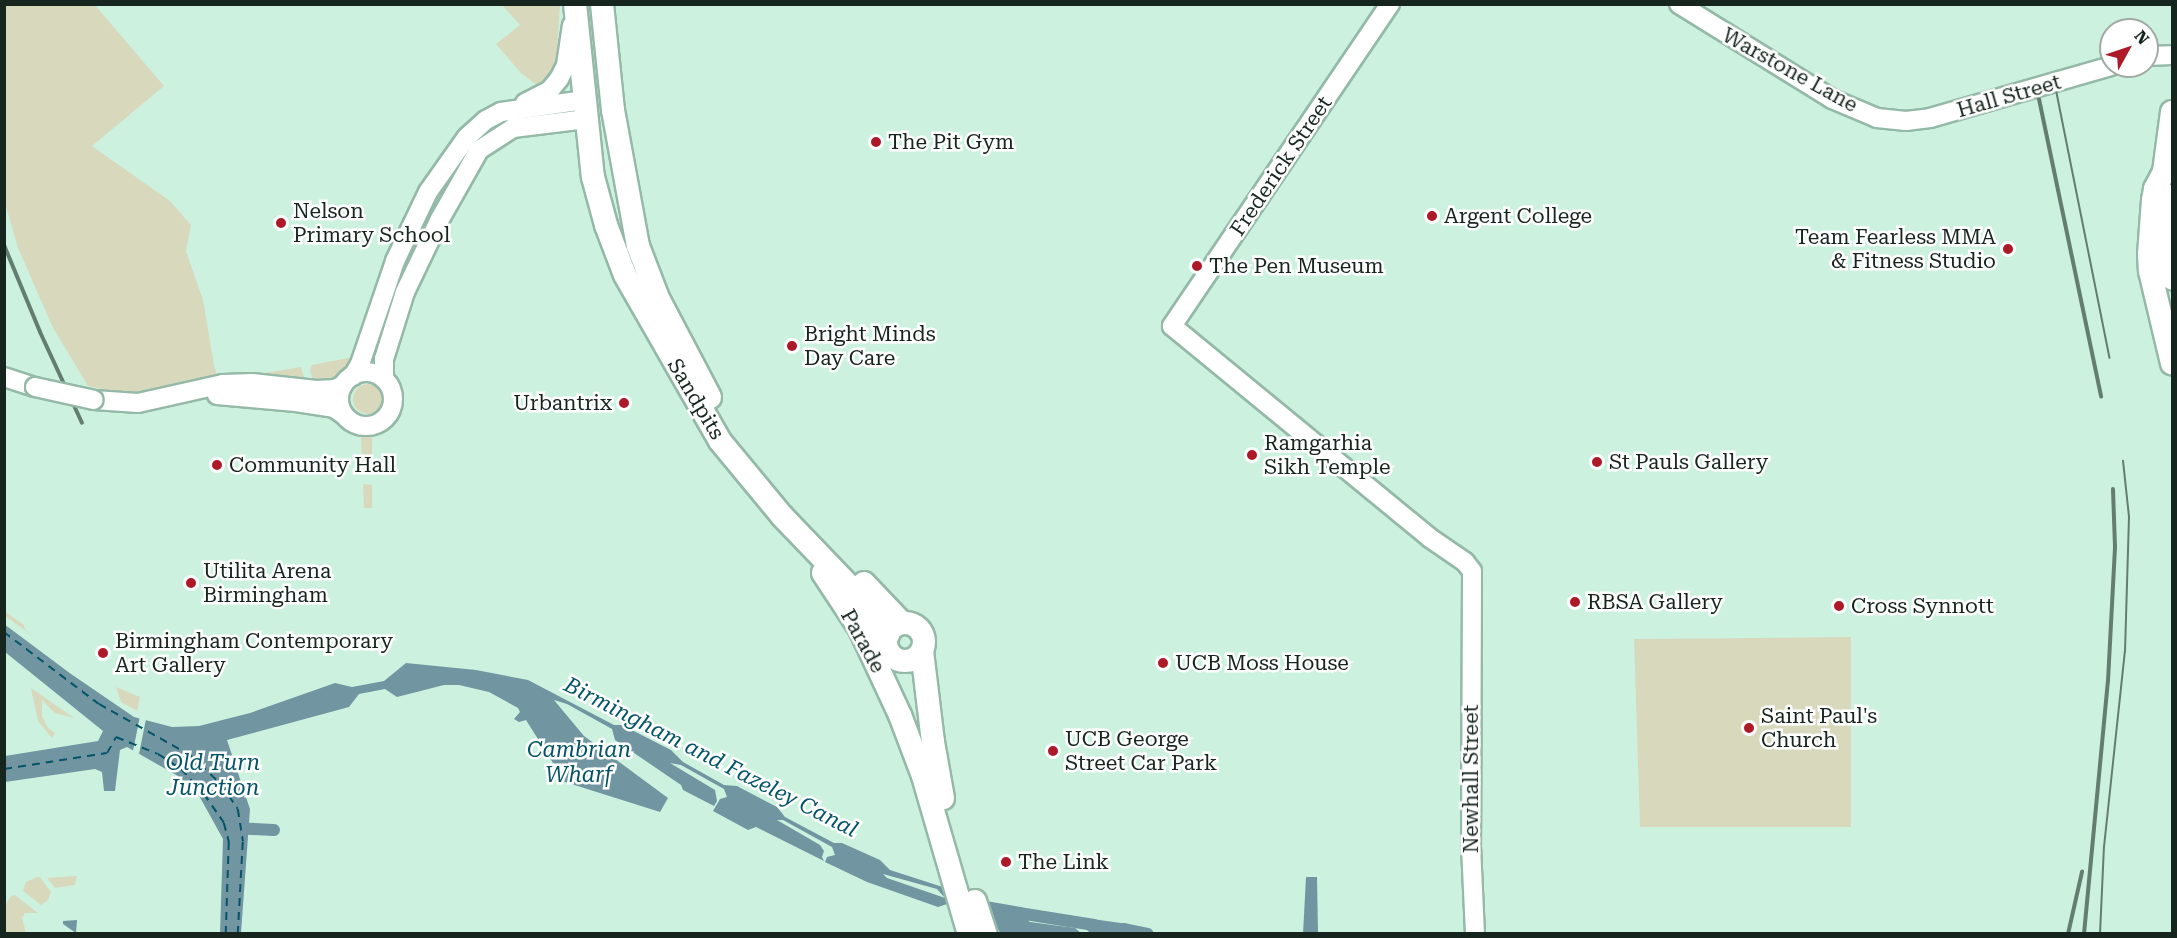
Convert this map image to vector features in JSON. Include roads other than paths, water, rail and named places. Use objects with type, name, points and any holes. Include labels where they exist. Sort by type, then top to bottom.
[{"type":"main road","points":[[575,4],[596,110]]},
{"type":"main road","points":[[596,4],[593,30],[596,110]]},
{"type":"main road","points":[[596,110],[602,4]]},
{"type":"main road","name":"Sandpits","points":[[596,110],[593,177],[606,225],[625,275],[720,441],[782,516],[858,595],[895,629]]},
{"type":"main road","name":"Sandpits","points":[[596,110],[638,246],[658,298],[732,440],[895,629]]},
{"type":"main road","points":[[2171,357],[2157,261],[2169,182],[2164,172],[2172,112]]},
{"type":"main road","points":[[2158,249],[2172,278]]},
{"type":"main road","name":"Parade","points":[[782,516],[860,629],[892,696],[962,883]]},
{"type":"main road","points":[[912,624],[921,631],[924,640],[914,655],[900,660],[889,651],[895,629],[912,624]]},
{"type":"main road","points":[[914,655],[962,883],[974,922]]},
{"type":"main road","name":"Parade","points":[[914,655],[915,695],[923,776]]},
{"type":"street","points":[[344,415],[339,400],[348,380],[360,364],[395,261],[428,192],[452,156],[474,129],[501,112],[513,109],[550,90],[559,80],[566,65],[575,4]]},
{"type":"street","name":"Frederick Street","points":[[1172,326],[1390,4]]},
{"type":"street","name":"Warstone Lane","points":[[1679,4],[1832,99],[1877,118],[1906,121]]},
{"type":"street","name":"Hall Street","points":[[1906,121],[1930,118],[2099,69]]},
{"type":"street","points":[[513,109],[596,110]]},
{"type":"street","points":[[384,379],[384,359],[405,292],[440,219],[479,150],[513,128],[596,110]]},
{"type":"street","name":"Newhall Street","points":[[1172,326],[1430,538],[1465,562],[1472,571],[1471,846],[1475,933]]},
{"type":"street","points":[[4,376],[35,387],[94,400],[125,404],[183,395],[223,384],[252,383],[317,390],[335,389],[348,380],[371,373],[384,379],[390,387],[393,399],[391,409],[385,419],[371,426],[362,426],[351,422],[334,408],[230,395],[183,395]]},
{"type":"water","points":[[4,624],[134,717],[172,727],[199,726],[250,713],[335,683],[352,687],[384,681],[406,663],[476,670],[528,680],[614,725],[622,725],[671,750],[683,762],[724,785],[737,786],[777,807],[785,817],[834,843],[842,843],[880,860],[890,870],[986,901],[1021,907],[1035,916],[1025,918],[1030,922],[1075,928],[1081,933],[1000,933],[989,910],[950,903],[938,907],[867,882],[825,862],[827,857],[835,855],[832,847],[783,820],[777,820],[820,845],[824,851],[822,857],[824,861],[756,827],[748,830],[713,811],[720,799],[727,797],[724,789],[681,765],[670,763],[715,790],[717,801],[714,806],[683,790],[681,785],[615,740],[612,729],[567,704],[554,700],[584,736],[668,798],[660,812],[565,782],[526,720],[519,722],[514,719],[520,712],[518,708],[489,692],[459,685],[444,685],[397,697],[385,689],[359,694],[349,707],[227,740],[250,809],[241,933],[220,933],[223,839],[197,792],[178,776],[127,747],[120,750],[115,791],[104,791],[102,772],[95,769],[5,782],[5,756],[98,741],[103,731],[5,652]],"holes":[[[883,874],[937,889],[945,898],[887,878]]]},
{"type":"water","points":[[1306,877],[1317,877],[1318,933],[1303,934]]},
{"type":"water","points":[[1092,919],[1128,924],[1137,932],[1090,933],[1079,922]]},
{"type":"water","points":[[77,920],[76,933],[63,924],[63,921]]},
{"type":"waterway","points":[[233,828],[274,830]]},
{"type":"waterway","name":"Birmingham and Fazeley Canal","points":[[1019,913],[1094,925]]},
{"type":"waterway","name":"Birmingham and Fazeley Canal","points":[[1123,929],[1148,934]]},
{"type":"tram line","points":[[2057,93],[2110,358]]},
{"type":"tram line","points":[[2100,934],[2104,847],[2125,652],[2129,517],[2123,461]]},
{"type":"railway","points":[[2039,99],[2101,397]]},
{"type":"railway","points":[[4,245],[40,332],[82,423]]},
{"type":"railway","points":[[2084,934],[2108,681],[2115,547],[2113,489]]},
{"type":"railway","points":[[2068,934],[2082,872]]},
{"type":"place","name":"The Pit Gym","points":[[876,142]]},
{"type":"place","name":"Argent College","points":[[1432,216]]},
{"type":"place","name":"Nelson Primary School","points":[[281,223]]},
{"type":"place","name":"Team Fearless MMA & Fitness Studio","points":[[2008,249]]},
{"type":"place","name":"The Pen Museum","points":[[1197,266]]},
{"type":"place","name":"Bright Minds Day Care","points":[[792,346]]},
{"type":"place","name":"Urbantrix","points":[[624,403]]},
{"type":"place","name":"Ramgarhia Sikh Temple","points":[[1252,455]]},
{"type":"place","name":"St Pauls Gallery","points":[[1597,462]]},
{"type":"place","name":"Community Hall","points":[[217,465]]},
{"type":"place","name":"Utilita Arena Birmingham","points":[[191,583]]},
{"type":"place","name":"RBSA Gallery","points":[[1575,602]]},
{"type":"place","name":"Cross Synnott","points":[[1839,606]]},
{"type":"place","name":"Birmingham Contemporary Art Gallery","points":[[103,653]]},
{"type":"place","name":"UCB Moss House","points":[[1163,663]]},
{"type":"place","name":"Saint Paul's Church","points":[[1749,728]]},
{"type":"place","name":"UCB George Street Car Park","points":[[1053,751]]},
{"type":"place","name":"The Link","points":[[1006,862]]},
{"type":"water label","name":"Cambrian Wharf","points":[[579,762]]},
{"type":"water label","name":"Old Turn Junction","points":[[213,774]]}]
